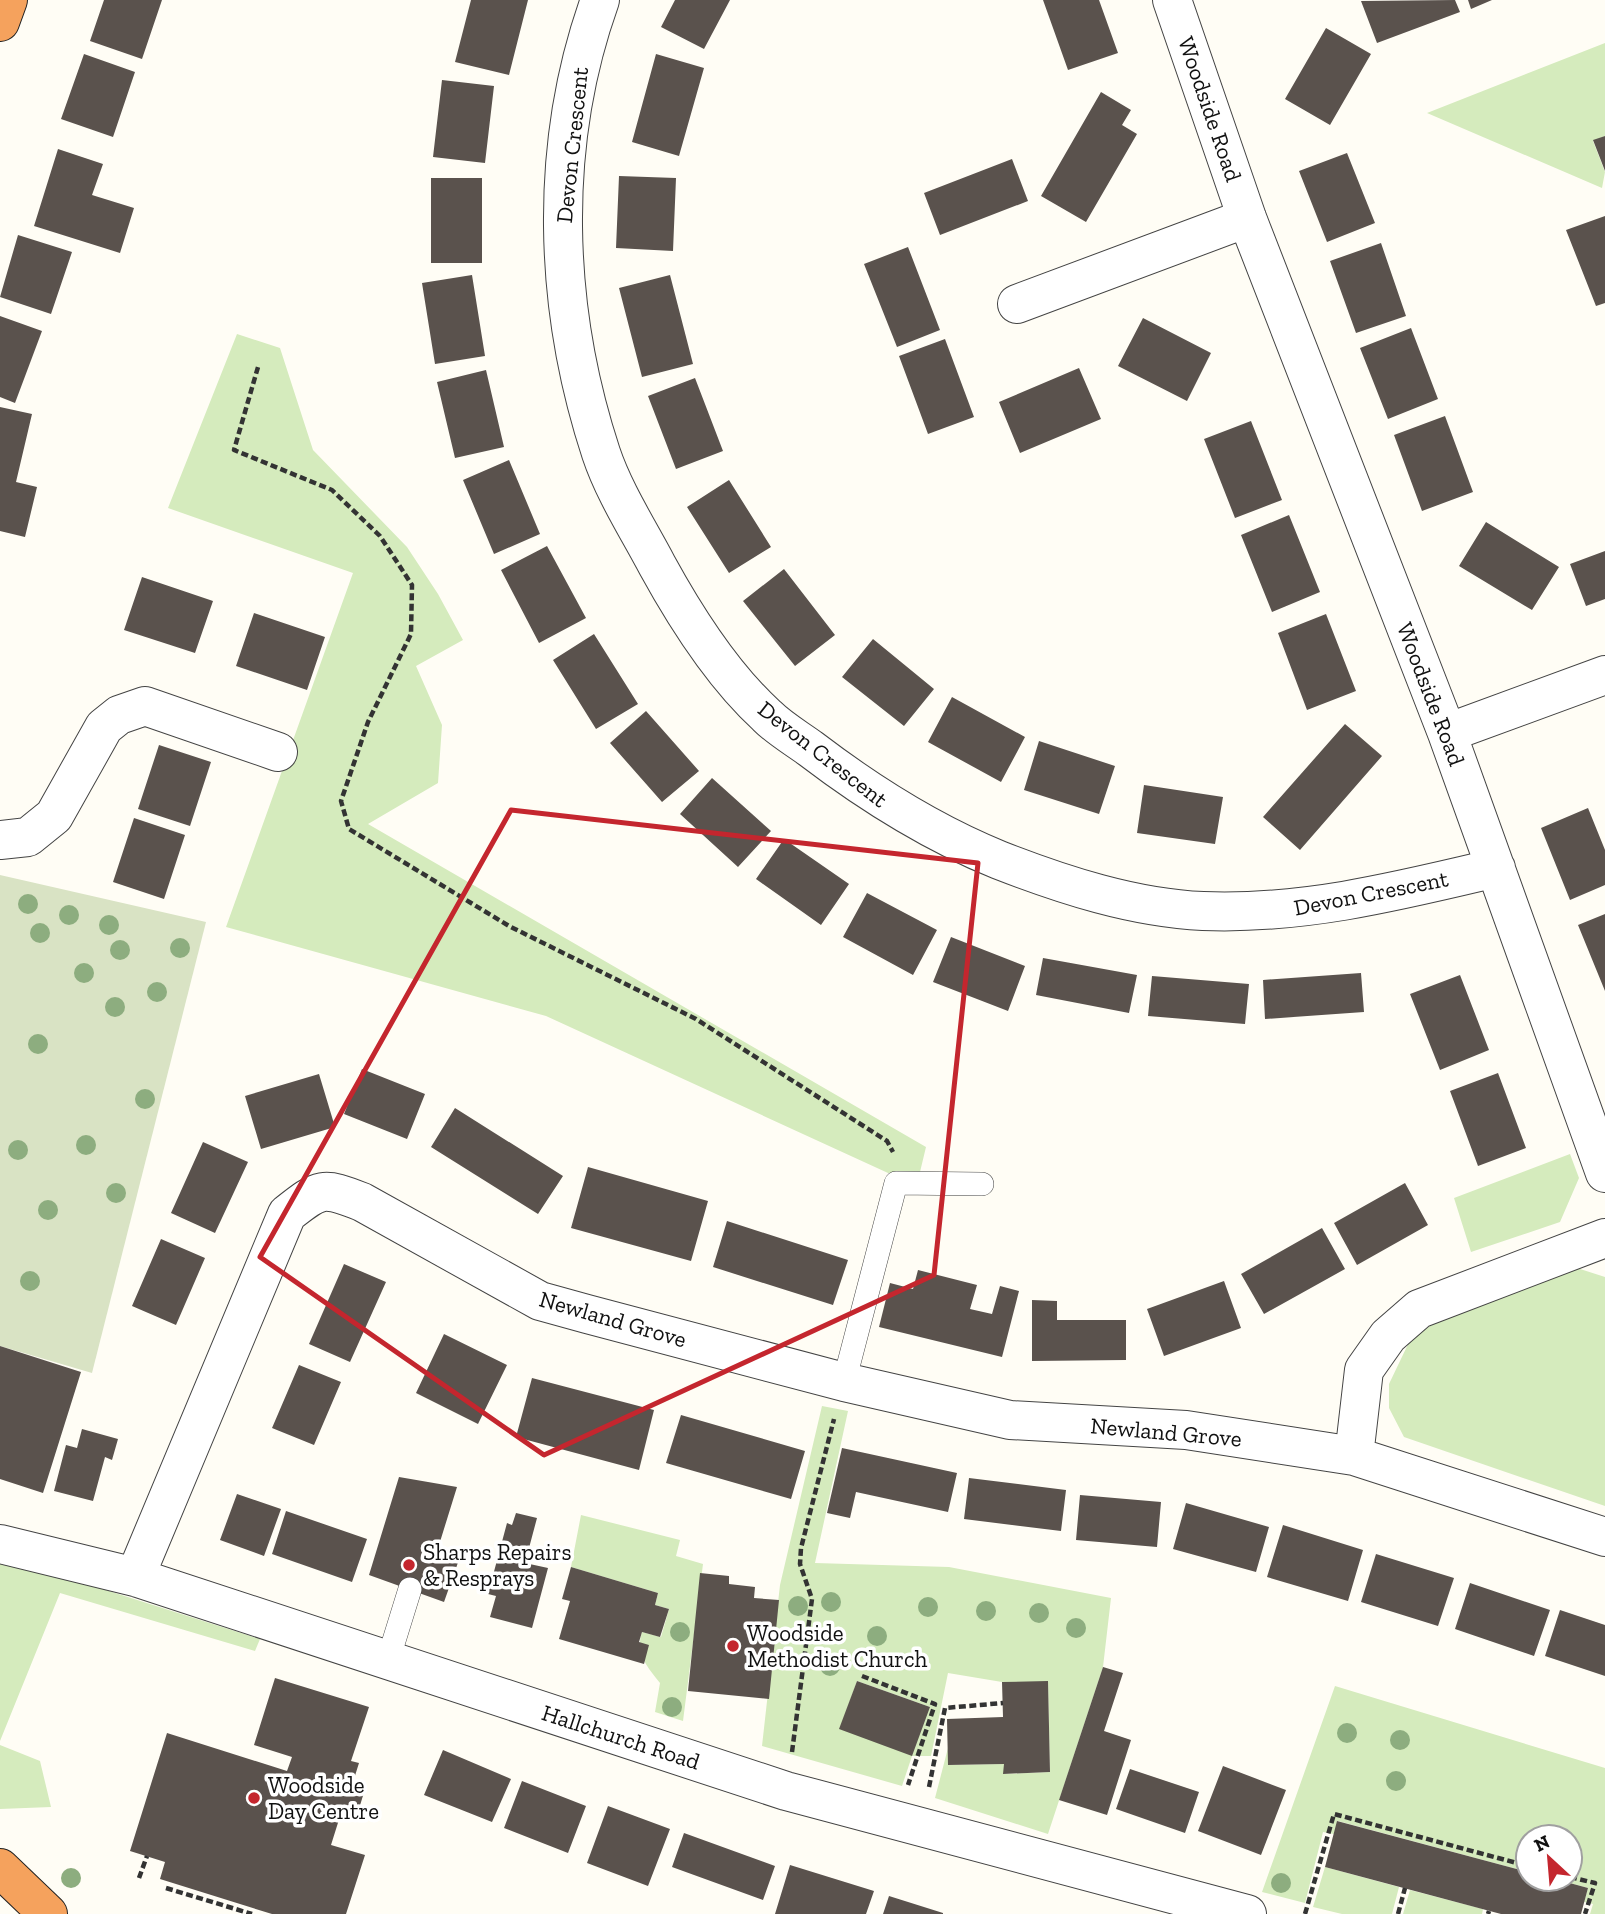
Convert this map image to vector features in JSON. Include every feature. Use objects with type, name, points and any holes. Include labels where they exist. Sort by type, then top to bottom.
[{"type":"highway","points":[[0,22],[8,0]]},
{"type":"highway","points":[[0,1868],[48,1914]]},
{"type":"street","name":"Devon Crescent","points":[[600,0],[584,44],[569,131],[562,211],[564,286],[579,368],[602,455],[636,526],[673,594],[712,653],[766,716],[899,812],[968,847],[1038,876],[1111,897],[1200,911],[1280,910],[1369,898],[1496,868]]},
{"type":"street","name":"Woodside Road","points":[[1172,0],[1247,218],[1447,733],[1598,1133],[1605,1173]]},
{"type":"street","points":[[1017,304],[1247,218]]},
{"type":"street","points":[[1447,733],[1605,675]]},
{"type":"street","points":[[0,839],[28,837],[54,816],[104,727],[119,715],[145,706],[278,752]]},
{"type":"street","name":"Newland Grove","points":[[135,1577],[287,1214],[316,1192],[338,1192],[362,1202],[540,1301],[844,1382],[1010,1420],[1186,1430],[1354,1456],[1605,1537]]},
{"type":"street","points":[[1354,1456],[1364,1370],[1388,1336],[1419,1309],[1605,1238]]},
{"type":"street","name":"Hallchurch Road","points":[[0,1544],[135,1577],[786,1791],[1247,1914]]},
{"type":"lane","points":[[844,1382],[896,1182],[982,1184]]},
{"type":"lane","points":[[388,1660],[410,1589]]},
{"type":"path","points":[[258,367],[234,450],[332,490],[380,536],[412,585],[411,634],[369,722],[341,801],[349,829],[509,926],[696,1019],[887,1141],[896,1157],[899,1172],[896,1182]]},
{"type":"path","points":[[786,1791],[812,1599],[800,1564],[801,1548],[844,1382]]},
{"type":"path","points":[[862,1676],[935,1704],[909,1824]]},
{"type":"path","points":[[909,1824],[945,1708],[1003,1703]]},
{"type":"path","points":[[1305,1914],[1334,1814],[1514,1862]]},
{"type":"path","points":[[139,1878],[147,1856]]},
{"type":"path","points":[[1584,1880],[1595,1883],[1586,1914]]},
{"type":"path","points":[[166,1888],[251,1914]]},
{"type":"path","points":[[1398,1914],[1405,1888]]},
{"type":"highlighted area","points":[[511,810],[978,863],[934,1275],[544,1455],[260,1257]]},
{"type":"green space","points":[[1605,43],[1605,136],[1593,141],[1605,172],[1602,188],[1427,113]]},
{"type":"green space","points":[[237,334],[280,348],[313,450],[407,547],[438,594],[463,640],[416,666],[442,725],[438,783],[368,824],[926,1147],[920,1172],[888,1173],[546,1016],[226,927],[353,573],[168,508]]},
{"type":"green space","points":[[0,875],[206,922],[92,1373],[0,1346]]},
{"type":"green space","points":[[1570,1154],[1579,1178],[1560,1222],[1471,1252],[1454,1198]]},
{"type":"green space","points":[[1577,1268],[1605,1277],[1605,1506],[1404,1437],[1389,1408],[1389,1384],[1411,1338],[1446,1316]]},
{"type":"green space","points":[[822,1406],[848,1411],[815,1563],[949,1567],[1111,1598],[1103,1667],[1048,1834],[935,1798],[948,1748],[949,1765],[1004,1764],[1004,1774],[1050,1772],[1048,1682],[1002,1682],[948,1673],[931,1756],[912,1756],[902,1786],[762,1746],[780,1585]],"holes":[[[857,1681],[930,1707],[840,1729]]]},
{"type":"green space","points":[[581,1515],[680,1540],[676,1556],[703,1564],[683,1721],[655,1712],[660,1683],[647,1665],[640,1647],[642,1632],[661,1637],[669,1609],[655,1605],[658,1593],[571,1567]]},
{"type":"green space","points":[[0,1561],[68,1578],[260,1639],[255,1651],[60,1593],[0,1741]]},
{"type":"green space","points":[[1335,1686],[1605,1768],[1605,1914],[1590,1914],[1593,1904],[1584,1902],[1588,1888],[1584,1887],[1584,1823],[1514,1823],[1514,1868],[1338,1821],[1334,1834],[1323,1832],[1305,1903],[1262,1892]]},
{"type":"green space","points":[[0,1745],[40,1761],[51,1807],[0,1809]]},
{"type":"green space","points":[[1325,1867],[1399,1887],[1392,1914],[1342,1914],[1313,1907]]},
{"type":"green space","points":[[1410,1890],[1483,1909],[1482,1914],[1403,1914]]},
{"type":"building","points":[[104,0],[162,0],[142,59],[90,41]]},
{"type":"building","points":[[471,0],[528,0],[509,75],[455,62]]},
{"type":"building","points":[[675,0],[730,0],[704,49],[661,27]]},
{"type":"building","points":[[1043,0],[1099,0],[1118,53],[1068,70]]},
{"type":"building","points":[[1455,0],[1460,12],[1377,43],[1361,1]]},
{"type":"building","points":[[1468,0],[1492,0],[1471,9]]},
{"type":"building","points":[[1326,28],[1371,54],[1330,125],[1285,99]]},
{"type":"building","points":[[84,54],[135,72],[113,137],[61,119]]},
{"type":"building","points":[[656,54],[704,68],[679,156],[632,142]]},
{"type":"building","points":[[442,80],[494,86],[485,163],[433,157]]},
{"type":"building","points":[[1101,92],[1131,110],[1122,125],[1137,134],[1086,222],[1041,196]]},
{"type":"building","points":[[1605,136],[1605,171],[1593,140]]},
{"type":"building","points":[[58,149],[103,164],[92,195],[134,208],[120,253],[34,226]]},
{"type":"building","points":[[1347,153],[1375,223],[1327,242],[1299,171]]},
{"type":"building","points":[[1012,159],[1028,201],[940,235],[924,193]]},
{"type":"building","points":[[619,176],[676,178],[673,251],[616,248]]},
{"type":"building","points":[[431,178],[482,178],[482,263],[431,263]]},
{"type":"building","points":[[1605,216],[1605,303],[1596,306],[1566,230]]},
{"type":"building","points":[[18,235],[72,252],[51,314],[0,297]]},
{"type":"building","points":[[1381,243],[1406,316],[1356,333],[1330,261]]},
{"type":"building","points":[[908,247],[940,330],[897,347],[864,264]]},
{"type":"building","points":[[472,275],[485,356],[435,364],[422,283]]},
{"type":"building","points":[[670,275],[693,364],[642,377],[619,288]]},
{"type":"building","points":[[0,316],[42,331],[15,403],[0,397]]},
{"type":"building","points":[[1143,318],[1211,353],[1187,401],[1118,366]]},
{"type":"building","points":[[1411,328],[1438,399],[1388,419],[1360,348]]},
{"type":"building","points":[[945,339],[974,417],[928,434],[899,356]]},
{"type":"building","points":[[1079,368],[1101,419],[1020,453],[999,402]]},
{"type":"building","points":[[486,370],[504,447],[455,458],[437,382]]},
{"type":"building","points":[[695,378],[723,451],[676,469],[648,396]]},
{"type":"building","points":[[0,407],[32,414],[16,482],[37,487],[25,537],[0,531]]},
{"type":"building","points":[[1445,416],[1473,492],[1422,511],[1394,435]]},
{"type":"building","points":[[1251,421],[1282,500],[1235,518],[1204,439]]},
{"type":"building","points":[[509,460],[540,534],[494,554],[463,480]]},
{"type":"building","points":[[729,480],[771,547],[729,573],[687,507]]},
{"type":"building","points":[[1289,515],[1320,592],[1272,612],[1241,535]]},
{"type":"building","points":[[1486,522],[1559,567],[1532,610],[1459,566]]},
{"type":"building","points":[[547,546],[586,618],[539,643],[501,570]]},
{"type":"building","points":[[1605,551],[1605,599],[1586,606],[1570,564]]},
{"type":"building","points":[[784,569],[835,635],[795,666],[743,601]]},
{"type":"building","points":[[142,577],[213,601],[195,653],[124,630]]},
{"type":"building","points":[[254,613],[325,637],[307,690],[236,666]]},
{"type":"building","points":[[1326,614],[1356,691],[1307,710],[1278,633]]},
{"type":"building","points":[[594,634],[638,704],[596,729],[553,660]]},
{"type":"building","points":[[873,639],[934,689],[904,726],[842,677]]},
{"type":"building","points":[[952,697],[1025,737],[1001,782],[928,742]]},
{"type":"building","points":[[646,711],[699,771],[662,802],[610,743]]},
{"type":"building","points":[[1345,724],[1382,756],[1300,850],[1263,817]]},
{"type":"building","points":[[1039,741],[1115,766],[1099,814],[1024,790]]},
{"type":"building","points":[[159,745],[211,762],[190,826],[138,809]]},
{"type":"building","points":[[712,778],[771,831],[738,867],[680,814]]},
{"type":"building","points":[[1144,785],[1223,797],[1215,844],[1137,833]]},
{"type":"building","points":[[1588,808],[1605,850],[1605,885],[1570,900],[1541,828]]},
{"type":"building","points":[[134,818],[185,835],[164,899],[113,882]]},
{"type":"building","points":[[784,839],[849,884],[821,925],[756,879]]},
{"type":"building","points":[[867,893],[937,930],[913,975],[843,937]]},
{"type":"building","points":[[1605,914],[1605,991],[1578,925]]},
{"type":"building","points":[[951,937],[1025,966],[1008,1011],[933,982]]},
{"type":"building","points":[[1043,958],[1137,975],[1129,1013],[1036,995]]},
{"type":"building","points":[[1361,973],[1364,1012],[1265,1019],[1263,980]]},
{"type":"building","points":[[1460,975],[1489,1050],[1440,1070],[1410,994]]},
{"type":"building","points":[[1152,976],[1249,984],[1245,1024],[1148,1016]]},
{"type":"building","points":[[362,1069],[425,1094],[407,1139],[344,1114]]},
{"type":"building","points":[[1498,1073],[1526,1148],[1478,1166],[1450,1091]]},
{"type":"building","points":[[319,1074],[335,1127],[261,1149],[245,1096]]},
{"type":"building","points":[[455,1108],[563,1176],[538,1214],[431,1147]]},
{"type":"building","points":[[203,1142],[248,1162],[215,1233],[171,1213]]},
{"type":"building","points":[[588,1167],[708,1201],[691,1261],[571,1228]]},
{"type":"building","points":[[1405,1183],[1428,1225],[1357,1265],[1334,1223]]},
{"type":"building","points":[[727,1221],[848,1260],[833,1305],[713,1267]]},
{"type":"building","points":[[1322,1228],[1345,1269],[1264,1314],[1241,1274]]},
{"type":"building","points":[[161,1239],[205,1258],[176,1325],[132,1306]]},
{"type":"building","points":[[344,1264],[386,1282],[350,1362],[309,1344]]},
{"type":"building","points":[[918,1270],[977,1285],[970,1309],[992,1314],[1000,1286],[1019,1291],[1002,1357],[879,1327],[890,1283],[913,1289]]},
{"type":"building","points":[[1224,1281],[1241,1328],[1164,1356],[1147,1309]]},
{"type":"building","points":[[1032,1300],[1057,1301],[1057,1320],[1126,1320],[1126,1360],[1032,1361]]},
{"type":"building","points":[[444,1334],[507,1365],[478,1424],[416,1393]]},
{"type":"building","points":[[0,1346],[81,1372],[43,1493],[0,1479]]},
{"type":"building","points":[[299,1365],[341,1382],[314,1445],[272,1428]]},
{"type":"building","points":[[532,1378],[654,1410],[639,1470],[516,1437]]},
{"type":"building","points":[[681,1415],[805,1451],[791,1499],[666,1463]]},
{"type":"building","points":[[82,1429],[118,1439],[112,1460],[105,1457],[93,1501],[54,1491],[66,1445],[77,1448]]},
{"type":"building","points":[[842,1448],[957,1473],[948,1512],[856,1492],[850,1518],[827,1513]]},
{"type":"building","points":[[399,1477],[457,1487],[439,1545],[461,1554],[444,1602],[369,1575]]},
{"type":"building","points":[[969,1478],[1066,1490],[1061,1531],[964,1519]]},
{"type":"building","points":[[237,1494],[281,1509],[264,1556],[220,1540]]},
{"type":"building","points":[[1080,1495],[1161,1502],[1157,1547],[1076,1540]]},
{"type":"building","points":[[1186,1503],[1269,1527],[1256,1572],[1173,1549]]},
{"type":"building","points":[[286,1511],[367,1539],[352,1582],[272,1554]]},
{"type":"building","points":[[516,1513],[537,1518],[525,1563],[548,1568],[532,1628],[490,1617],[496,1596],[488,1594],[507,1523],[512,1525]]},
{"type":"building","points":[[1283,1525],[1363,1550],[1348,1601],[1267,1577]]},
{"type":"building","points":[[1376,1554],[1454,1578],[1438,1626],[1361,1602]]},
{"type":"building","points":[[571,1567],[658,1593],[655,1605],[669,1609],[660,1637],[642,1632],[639,1642],[649,1645],[644,1664],[559,1639],[570,1601],[562,1599]]},
{"type":"building","name":"Woodside Methodist Church","points":[[700,1573],[729,1576],[729,1584],[755,1587],[754,1598],[779,1600],[769,1699],[688,1691]]},
{"type":"building","points":[[1470,1583],[1550,1610],[1534,1656],[1455,1629]]},
{"type":"building","points":[[1560,1610],[1605,1625],[1605,1676],[1545,1656]]},
{"type":"building","points":[[1103,1667],[1123,1673],[1104,1731],[1131,1740],[1107,1815],[1059,1800]]},
{"type":"building","name":"Woodside Day Centre","points":[[275,1678],[369,1707],[351,1761],[359,1763],[353,1782],[366,1786],[357,1815],[342,1810],[331,1845],[365,1855],[346,1914],[272,1914],[160,1879],[165,1862],[130,1851],[167,1733],[287,1771],[292,1757],[254,1745]]},
{"type":"building","points":[[857,1681],[930,1707],[912,1756],[839,1729]]},
{"type":"building","points":[[1048,1681],[1050,1772],[1003,1774],[1004,1764],[948,1765],[947,1719],[1003,1717],[1002,1682]]},
{"type":"building","points":[[443,1750],[511,1779],[492,1822],[424,1795]]},
{"type":"building","points":[[1223,1766],[1286,1790],[1261,1855],[1198,1831]]},
{"type":"building","points":[[1130,1769],[1199,1792],[1185,1833],[1116,1809]]},
{"type":"building","points":[[522,1781],[586,1806],[568,1853],[504,1828]]},
{"type":"building","points":[[608,1806],[670,1829],[648,1886],[587,1863]]},
{"type":"building","points":[[1337,1821],[1514,1868],[1514,1893],[1584,1893],[1584,1887],[1588,1888],[1581,1914],[1501,1914],[1325,1867]]},
{"type":"building","points":[[684,1833],[775,1866],[763,1900],[672,1867]]},
{"type":"building","points":[[790,1865],[874,1891],[866,1914],[775,1914]]},
{"type":"building","points":[[889,1896],[943,1913],[943,1914],[883,1914]]},
{"type":"place","name":"Sharps Repairs & Resprays","points":[[409,1565]]},
{"type":"place","name":"Woodside Methodist Church","points":[[733,1646]]},
{"type":"place","name":"Woodside Day Centre","points":[[254,1798]]}]
